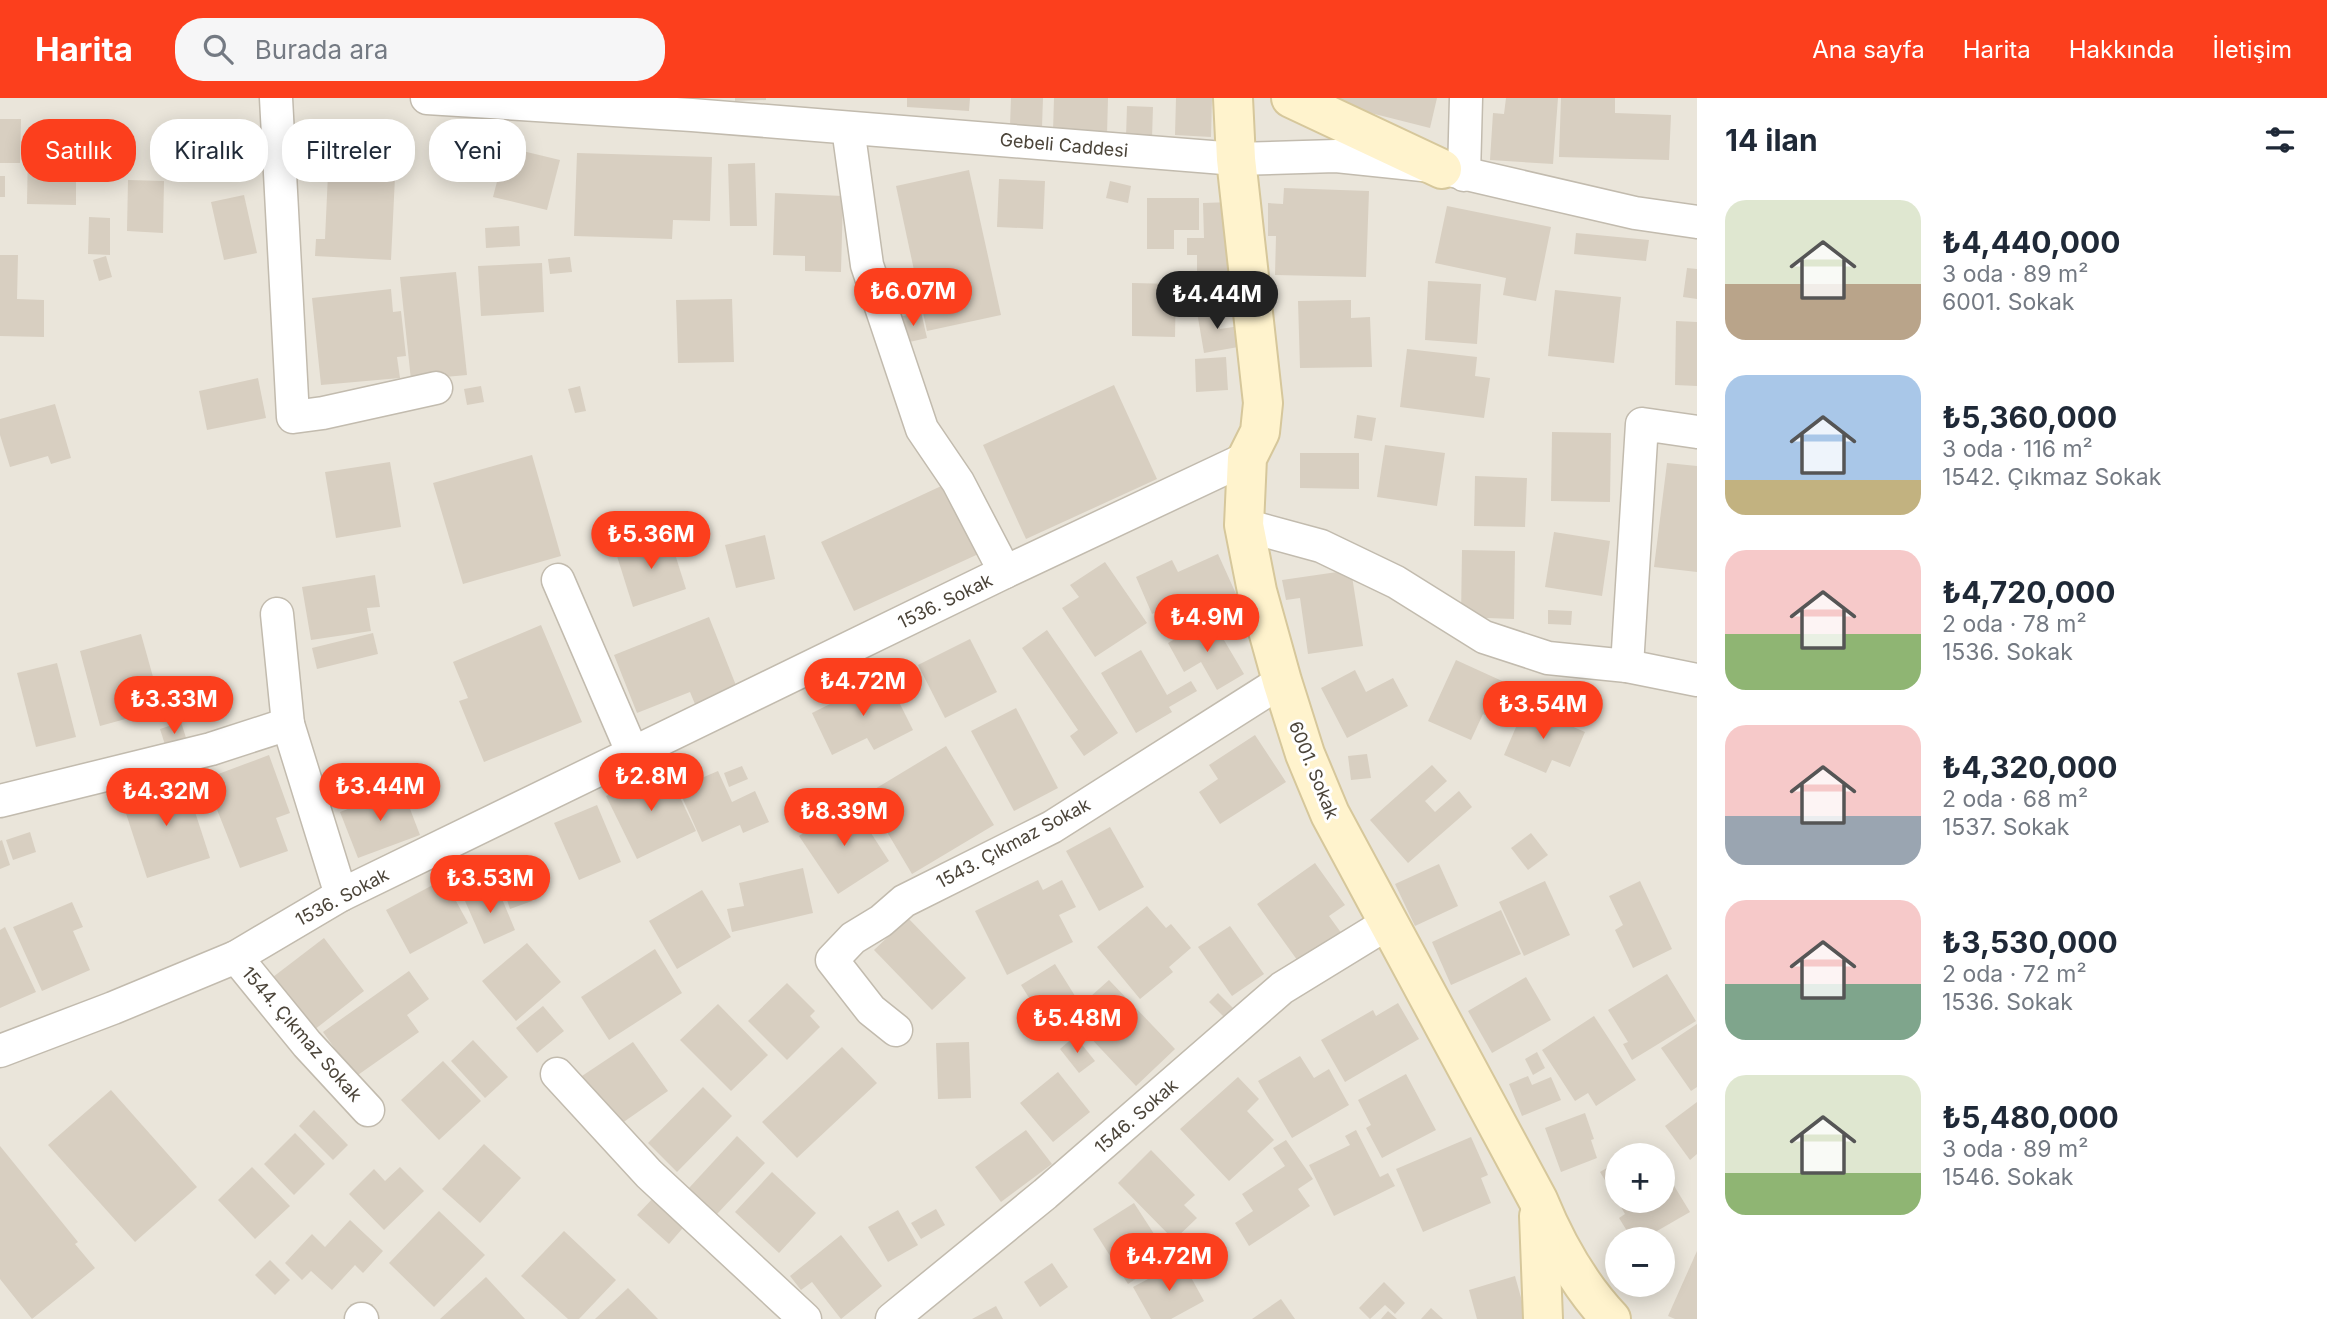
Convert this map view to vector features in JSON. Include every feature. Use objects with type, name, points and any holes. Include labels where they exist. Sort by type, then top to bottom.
[{"type":"street","points":[[276,98],[293,417],[436,388]]},
{"type":"street","name":"Gebeli Caddesi","points":[[426,98],[693,107],[848,128],[1236,159],[1336,156],[1432,166],[1635,213],[1697,222]]},
{"type":"street","name":"6001. Sokak","points":[[1233,98],[1236,159],[1263,403],[1261,432],[1247,458],[1244,525],[1257,591],[1282,681],[1305,754],[1330,814],[1538,1200],[1553,1236],[1589,1296],[1611,1319]]},
{"type":"street","points":[[1291,98],[1453,172],[1466,98]]},
{"type":"street","points":[[848,128],[867,265],[922,429],[958,482],[1005,572]]},
{"type":"street","points":[[1627,666],[1642,424],[1697,432]]},
{"type":"street","name":"1536. Sokak","points":[[0,1051],[236,957],[341,895],[1005,572],[1247,458]]},
{"type":"street","points":[[1244,525],[1321,546],[1396,582],[1484,637],[1548,657],[1627,666],[1697,680]]},
{"type":"street","points":[[558,580],[633,754]]},
{"type":"street","points":[[277,614],[288,724],[341,895]]},
{"type":"street","name":"1543. Çıkmaz Sokak","points":[[897,1030],[871,1010],[832,960],[853,938],[881,921],[904,901],[1052,827],[1282,681]]},
{"type":"street","points":[[0,801],[211,749],[288,724]]},
{"type":"street","name":"1546. Sokak","points":[[892,1319],[1055,1185],[1282,988],[1388,923]]},
{"type":"street","name":"1544. Çıkmaz Sokak","points":[[236,957],[307,1044],[368,1110]]},
{"type":"street","points":[[557,1074],[649,1174],[805,1319]]},
{"type":"street","points":[[1538,1200],[1543,1319]]},
{"type":"shaded area","points":[[0,98],[1697,98],[1697,1319],[0,1319]]},
{"type":"building","points":[[735,98],[766,98],[766,100],[735,101]]},
{"type":"building","points":[[907,98],[970,98],[969,111],[907,107]]},
{"type":"building","points":[[1011,98],[1043,98],[1042,127],[1010,126]]},
{"type":"building","points":[[1054,98],[1108,98],[1107,135],[1053,132]]},
{"type":"building","points":[[1176,98],[1212,98],[1211,137],[1175,135]]},
{"type":"building","points":[[1337,98],[1437,98],[1430,128],[1335,104]]},
{"type":"building","points":[[1506,98],[1558,98],[1553,164],[1490,160],[1493,113],[1504,114]]},
{"type":"building","points":[[1561,98],[1615,98],[1615,113],[1671,115],[1669,160],[1559,157]]},
{"type":"building","points":[[1127,106],[1153,107],[1152,138],[1126,137]]},
{"type":"building","points":[[0,119],[21,119],[20,163],[0,163]]},
{"type":"building","points":[[526,152],[560,160],[547,210],[493,197],[497,182],[526,182]]},
{"type":"building","points":[[577,153],[712,157],[710,221],[673,220],[672,239],[574,236]]},
{"type":"building","points":[[755,163],[757,226],[730,226],[728,164]]},
{"type":"building","points":[[969,170],[1001,315],[927,331],[896,186]]},
{"type":"building","points":[[0,176],[5,176],[5,197],[0,197]]},
{"type":"building","points":[[999,179],[1045,181],[1043,229],[997,227]]},
{"type":"building","points":[[1110,181],[1131,186],[1128,203],[1106,198]]},
{"type":"building","points":[[27,182],[76,182],[76,205],[27,204]]},
{"type":"building","points":[[128,182],[164,182],[163,233],[127,231]]},
{"type":"building","points":[[328,182],[395,182],[391,260],[315,256],[316,239],[325,239]]},
{"type":"building","points":[[1284,188],[1369,191],[1366,277],[1275,275],[1276,236],[1268,236],[1268,203],[1283,204]]},
{"type":"building","points":[[775,193],[843,196],[841,272],[805,271],[805,256],[773,255]]},
{"type":"building","points":[[244,195],[257,253],[224,260],[211,202]]},
{"type":"building","points":[[1147,198],[1199,198],[1199,230],[1174,230],[1174,249],[1147,249]]},
{"type":"building","points":[[1232,202],[1235,295],[1210,296],[1209,273],[1197,274],[1197,255],[1187,255],[1187,238],[1204,238],[1203,203]]},
{"type":"building","points":[[1447,206],[1551,227],[1536,301],[1503,295],[1506,278],[1435,263]]},
{"type":"building","points":[[89,217],[110,218],[110,255],[88,254]]},
{"type":"building","points":[[519,226],[520,246],[486,248],[485,228]]},
{"type":"building","points":[[1576,233],[1649,240],[1646,261],[1574,254]]},
{"type":"building","points":[[0,255],[18,255],[17,299],[44,300],[44,337],[0,336]]},
{"type":"building","points":[[106,256],[112,277],[99,281],[93,260]]},
{"type":"building","points":[[570,257],[572,272],[550,274],[548,259]]},
{"type":"building","points":[[542,263],[544,312],[481,316],[478,266]]},
{"type":"building","points":[[1687,268],[1697,269],[1697,299],[1683,297]]},
{"type":"building","points":[[456,272],[467,375],[411,380],[400,277]]},
{"type":"building","points":[[1428,281],[1481,284],[1477,344],[1425,340]]},
{"type":"building","points":[[1132,283],[1176,284],[1175,337],[1132,336]]},
{"type":"building","points":[[391,289],[393,312],[401,311],[406,356],[397,357],[400,378],[321,385],[312,298]]},
{"type":"building","points":[[1555,290],[1621,297],[1614,363],[1548,356]]},
{"type":"building","points":[[732,299],[734,362],[678,363],[676,300]]},
{"type":"building","points":[[1351,300],[1351,318],[1370,317],[1372,367],[1300,368],[1298,301]]},
{"type":"building","points":[[1216,303],[1220,329],[1240,326],[1244,346],[1204,353],[1196,306]]},
{"type":"building","points":[[921,312],[927,338],[905,343],[899,317]]},
{"type":"building","points":[[1676,321],[1697,322],[1697,386],[1675,385]]},
{"type":"building","points":[[1407,349],[1477,357],[1475,376],[1490,378],[1484,418],[1400,407]]},
{"type":"building","points":[[1226,357],[1228,390],[1196,392],[1195,359]]},
{"type":"building","points":[[258,378],[266,418],[207,430],[199,391]]},
{"type":"building","points":[[1114,385],[1157,479],[1026,539],[983,445]]},
{"type":"building","points":[[481,386],[484,402],[467,405],[464,389]]},
{"type":"building","points":[[580,386],[586,411],[575,413],[568,389]]},
{"type":"building","points":[[55,404],[71,458],[51,464],[48,456],[10,467],[0,435],[0,419]]},
{"type":"building","points":[[1357,415],[1376,418],[1372,441],[1354,438]]},
{"type":"building","points":[[1552,432],[1611,433],[1610,502],[1551,501]]},
{"type":"building","points":[[1385,445],[1445,453],[1437,506],[1377,497]]},
{"type":"building","points":[[1300,453],[1359,453],[1359,489],[1300,488]]},
{"type":"building","points":[[532,455],[561,556],[463,584],[433,483]]},
{"type":"building","points":[[390,462],[401,527],[336,538],[325,472]]},
{"type":"building","points":[[1667,463],[1697,466],[1697,572],[1654,567]]},
{"type":"building","points":[[1475,476],[1527,478],[1525,527],[1474,526]]},
{"type":"building","points":[[952,481],[985,551],[854,611],[821,542]]},
{"type":"building","points":[[1554,532],[1610,541],[1602,596],[1545,587]]},
{"type":"building","points":[[669,535],[686,589],[633,607],[616,553]]},
{"type":"building","points":[[765,535],[775,579],[736,588],[725,545]]},
{"type":"building","points":[[1462,550],[1515,551],[1514,619],[1461,617]]},
{"type":"building","points":[[1218,554],[1237,596],[1181,621],[1173,604],[1152,614],[1136,577],[1172,560],[1178,572]]},
{"type":"building","points":[[1105,562],[1147,623],[1095,657],[1062,608],[1079,597],[1070,585]]},
{"type":"building","points":[[1351,570],[1363,646],[1308,654],[1300,598],[1286,600],[1282,580]]},
{"type":"building","points":[[375,575],[380,607],[367,608],[371,631],[311,640],[302,587]]},
{"type":"building","points":[[1548,610],[1572,611],[1571,625],[1548,624]]},
{"type":"building","points":[[709,617],[739,693],[697,709],[690,692],[637,713],[614,655]]},
{"type":"building","points":[[1211,618],[1244,674],[1217,690],[1201,662],[1184,672],[1168,643]]},
{"type":"building","points":[[541,625],[582,722],[484,762],[459,701],[468,698],[453,662]]},
{"type":"building","points":[[1047,630],[1118,733],[1084,756],[1070,736],[1078,730],[1022,648]]},
{"type":"building","points":[[373,633],[378,654],[317,669],[312,648]]},
{"type":"building","points":[[141,634],[162,709],[100,726],[80,651]]},
{"type":"building","points":[[970,639],[997,692],[945,718],[918,665]]},
{"type":"building","points":[[1141,650],[1167,695],[1191,681],[1197,691],[1169,707],[1172,712],[1136,733],[1101,673]]},
{"type":"building","points":[[1456,660],[1524,691],[1508,726],[1483,714],[1471,740],[1428,721]]},
{"type":"building","points":[[57,663],[76,737],[36,747],[17,673]]},
{"type":"building","points":[[1355,670],[1366,692],[1393,678],[1408,706],[1347,738],[1321,688]]},
{"type":"building","points":[[886,676],[913,730],[874,750],[867,738],[832,755],[812,713]]},
{"type":"building","points":[[1525,706],[1585,732],[1570,767],[1552,760],[1546,773],[1504,755]]},
{"type":"building","points":[[1016,708],[1058,788],[1014,811],[971,731]]},
{"type":"building","points":[[181,722],[188,744],[167,751],[160,729]]},
{"type":"building","points":[[1255,735],[1286,782],[1220,824],[1199,792],[1218,779],[1209,765]]},
{"type":"building","points":[[946,746],[994,825],[912,874],[865,795]]},
{"type":"building","points":[[1367,754],[1371,778],[1351,780],[1348,756]]},
{"type":"building","points":[[269,755],[290,813],[276,818],[288,851],[240,868],[205,779]]},
{"type":"building","points":[[1432,765],[1447,781],[1425,801],[1435,812],[1459,791],[1472,807],[1408,863],[1370,820]]},
{"type":"building","points":[[742,766],[748,779],[729,787],[724,773]]},
{"type":"building","points":[[666,768],[696,831],[637,859],[606,796]]},
{"type":"building","points":[[718,771],[732,802],[755,791],[769,822],[743,833],[740,825],[702,842],[678,788]]},
{"type":"building","points":[[184,778],[210,858],[147,878],[121,798]]},
{"type":"building","points":[[402,788],[420,835],[358,858],[340,812]]},
{"type":"building","points":[[851,802],[889,861],[838,894],[799,836]]},
{"type":"building","points":[[597,805],[621,862],[579,880],[554,823]]},
{"type":"building","points":[[1110,827],[1144,887],[1099,911],[1066,851]]},
{"type":"building","points":[[30,832],[36,852],[13,860],[6,840]]},
{"type":"building","points":[[1531,833],[1548,855],[1528,870],[1511,848]]},
{"type":"building","points":[[2,840],[10,865],[0,869],[0,841]]},
{"type":"building","points":[[1315,863],[1345,905],[1329,916],[1342,934],[1300,964],[1257,904]]},
{"type":"building","points":[[1439,864],[1458,906],[1415,926],[1395,884]]},
{"type":"building","points":[[803,868],[813,913],[732,932],[727,909],[744,906],[739,883]]},
{"type":"building","points":[[444,879],[468,923],[410,954],[386,910]]},
{"type":"building","points":[[1038,880],[1043,890],[1062,880],[1076,907],[1059,915],[1073,942],[1007,975],[975,911]]},
{"type":"building","points":[[1545,881],[1570,935],[1524,956],[1499,902]]},
{"type":"building","points":[[1640,881],[1672,949],[1633,968],[1615,930],[1623,925],[1609,896]]},
{"type":"building","points":[[525,884],[532,901],[510,909],[504,891]]},
{"type":"building","points":[[497,887],[515,930],[484,944],[465,901]]},
{"type":"building","points":[[702,890],[731,937],[677,969],[649,921]]},
{"type":"building","points":[[72,902],[83,927],[73,931],[90,970],[42,991],[13,927]]},
{"type":"building","points":[[1147,906],[1166,928],[1171,924],[1191,948],[1169,967],[1173,972],[1140,999],[1097,947]]},
{"type":"building","points":[[1501,910],[1521,954],[1451,985],[1432,942]]},
{"type":"building","points":[[908,918],[966,978],[932,1010],[874,950]]},
{"type":"building","points":[[1230,926],[1264,974],[1232,996],[1198,947]]},
{"type":"building","points":[[5,927],[36,992],[0,1008],[0,930]]},
{"type":"building","points":[[324,938],[364,991],[314,1030],[273,977]]},
{"type":"building","points":[[527,943],[561,982],[516,1021],[482,981]]},
{"type":"building","points":[[655,949],[682,993],[609,1040],[581,997]]},
{"type":"building","points":[[1055,964],[1082,1007],[1048,1028],[1021,985]]},
{"type":"building","points":[[409,971],[429,999],[407,1015],[419,1032],[355,1077],[323,1032]]},
{"type":"building","points":[[1667,974],[1696,1021],[1632,1060],[1623,1044],[1628,1042],[1608,1010]]},
{"type":"building","points":[[1526,977],[1551,1020],[1492,1053],[1468,1011]]},
{"type":"building","points":[[1109,980],[1175,1049],[1136,1086],[1084,1031],[1104,1012],[1090,997]]},
{"type":"building","points":[[787,983],[815,1011],[810,1016],[820,1027],[787,1060],[748,1021]]},
{"type":"building","points":[[1218,993],[1237,1012],[1228,1021],[1209,1002]]},
{"type":"building","points":[[1398,1003],[1419,1039],[1345,1082],[1321,1040],[1373,1010],[1376,1016]]},
{"type":"building","points":[[718,1004],[768,1055],[731,1091],[680,1040]]},
{"type":"building","points":[[543,1006],[564,1031],[537,1053],[516,1028]]},
{"type":"building","points":[[1594,1016],[1636,1080],[1596,1106],[1588,1093],[1575,1101],[1542,1050]]},
{"type":"building","points":[[1697,1024],[1697,1087],[1691,1091],[1661,1048]]},
{"type":"building","points":[[1075,1036],[1095,1061],[1079,1073],[1060,1049]]},
{"type":"building","points":[[473,1040],[508,1077],[485,1098],[451,1061]]},
{"type":"building","points":[[633,1042],[668,1091],[615,1128],[579,1078]]},
{"type":"building","points":[[969,1042],[971,1098],[938,1099],[936,1043]]},
{"type":"building","points":[[842,1047],[877,1083],[797,1158],[762,1122]]},
{"type":"building","points":[[1537,1052],[1545,1068],[1533,1075],[1525,1059]]},
{"type":"building","points":[[1300,1056],[1314,1078],[1329,1069],[1349,1105],[1292,1138],[1258,1081]]},
{"type":"building","points":[[443,1061],[481,1101],[439,1140],[401,1100]]},
{"type":"building","points":[[1058,1072],[1090,1112],[1053,1142],[1020,1103]]},
{"type":"building","points":[[1406,1074],[1436,1130],[1382,1158],[1366,1128],[1371,1125],[1358,1100]]},
{"type":"building","points":[[1528,1076],[1532,1085],[1551,1077],[1561,1100],[1522,1116],[1509,1084]]},
{"type":"building","points":[[1238,1077],[1259,1099],[1247,1111],[1274,1140],[1229,1181],[1180,1129]]},
{"type":"building","points":[[703,1087],[732,1116],[677,1172],[648,1143]]},
{"type":"building","points":[[111,1090],[197,1187],[135,1242],[48,1145]]},
{"type":"building","points":[[1697,1102],[1697,1154],[1690,1160],[1665,1126]]},
{"type":"building","points":[[314,1110],[348,1145],[333,1160],[299,1126]]},
{"type":"building","points":[[1585,1113],[1597,1158],[1561,1172],[1545,1128]]},
{"type":"building","points":[[1026,1130],[1052,1164],[1001,1202],[975,1167]]},
{"type":"building","points":[[1356,1130],[1380,1177],[1388,1173],[1395,1186],[1334,1216],[1309,1165],[1350,1145],[1345,1136]]},
{"type":"building","points":[[295,1133],[325,1164],[294,1195],[264,1164]]},
{"type":"building","points":[[737,1136],[765,1163],[717,1214],[689,1188]]},
{"type":"building","points":[[1471,1137],[1488,1175],[1481,1178],[1491,1203],[1423,1232],[1396,1169]]},
{"type":"building","points":[[1286,1140],[1313,1179],[1298,1189],[1310,1206],[1249,1246],[1235,1223],[1253,1211],[1242,1194],[1285,1166],[1273,1148]]},
{"type":"building","points":[[484,1144],[521,1178],[480,1223],[442,1189]]},
{"type":"building","points":[[0,1146],[78,1242],[75,1244],[95,1268],[32,1319],[0,1279]]},
{"type":"building","points":[[1151,1150],[1195,1195],[1184,1205],[1197,1218],[1174,1240],[1118,1183]]},
{"type":"building","points":[[252,1167],[290,1206],[255,1239],[218,1200]]},
{"type":"building","points":[[400,1167],[424,1191],[384,1230],[349,1194],[374,1169],[385,1181]]},
{"type":"building","points":[[772,1172],[816,1213],[779,1253],[735,1212]]},
{"type":"building","points":[[1675,1187],[1690,1212],[1664,1227],[1625,1227],[1619,1218],[1625,1214],[1675,1213]]},
{"type":"building","points":[[657,1194],[688,1222],[669,1244],[637,1215]]},
{"type":"building","points":[[1134,1203],[1169,1257],[1128,1284],[1093,1229]]},
{"type":"building","points":[[936,1209],[945,1225],[921,1239],[911,1223]]},
{"type":"building","points":[[898,1210],[918,1245],[888,1262],[868,1227]]},
{"type":"building","points":[[439,1211],[485,1255],[434,1307],[389,1263]]},
{"type":"building","points":[[350,1220],[383,1251],[363,1273],[355,1265],[332,1290],[311,1271],[302,1280],[285,1263],[312,1234],[325,1247]]},
{"type":"building","points":[[564,1231],[616,1280],[579,1319],[568,1319],[521,1276]]},
{"type":"building","points":[[841,1235],[882,1286],[841,1319],[812,1282],[801,1290],[790,1276]]},
{"type":"building","points":[[1697,1251],[1697,1319],[1675,1319],[1668,1316]]},
{"type":"building","points":[[270,1260],[290,1280],[275,1295],[255,1275]]},
{"type":"building","points":[[1182,1261],[1204,1301],[1171,1319],[1151,1319],[1133,1287]]},
{"type":"building","points":[[1052,1263],[1068,1287],[1040,1307],[1024,1282]]},
{"type":"building","points":[[1515,1276],[1527,1319],[1477,1319],[1469,1290]]},
{"type":"building","points":[[486,1277],[525,1319],[440,1319]]},
{"type":"building","points":[[1384,1282],[1405,1303],[1395,1314],[1385,1305],[1370,1319],[1359,1308]]},
{"type":"building","points":[[628,1288],[658,1319],[595,1319]]},
{"type":"building","points":[[1281,1299],[1295,1319],[1252,1319]]},
{"type":"building","points":[[996,1306],[1003,1319],[972,1319]]},
{"type":"building","points":[[1431,1308],[1443,1319],[1421,1319]]},
{"type":"building","points":[[1388,1311],[1397,1319],[1381,1319]]}]
